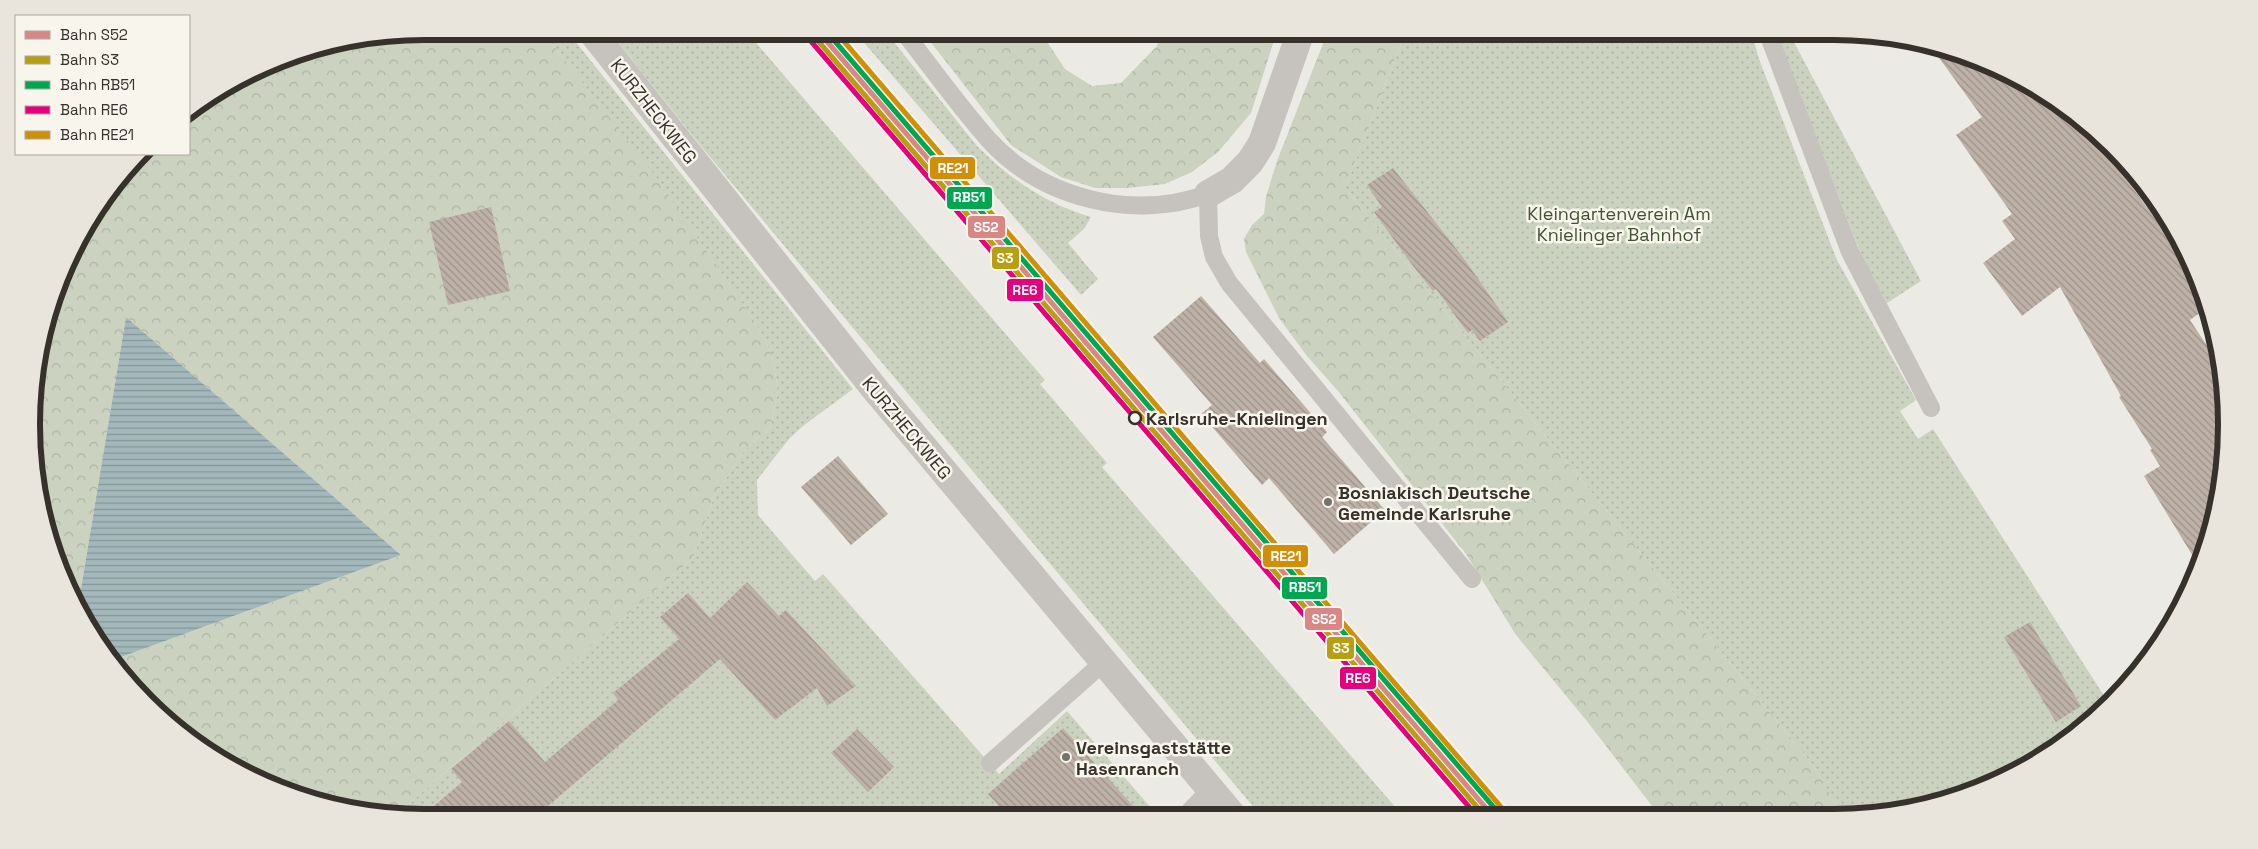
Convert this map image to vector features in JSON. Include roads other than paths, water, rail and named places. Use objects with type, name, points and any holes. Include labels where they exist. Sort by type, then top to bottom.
[{"type":"street","name":"KURZHECKWEG","points":[[598,40],[874,388],[1227,809]]},
{"type":"street","points":[[1208,194],[1232,180],[1250,162],[1262,143],[1297,40]]},
{"type":"lane","points":[[910,40],[989,140],[1018,165],[1040,180],[1074,195],[1116,205],[1156,205],[1185,202],[1208,194],[1209,236],[1214,257],[1229,283],[1472,578]]},
{"type":"lane","points":[[1770,40],[1850,252],[1931,408]]},
{"type":"lane","points":[[990,763],[1104,662]]},
{"type":"lane","points":[[1192,809],[1211,790]]},
{"type":"water","points":[[126,317],[401,555],[118,658],[80,595]]},
{"type":"rail line","name":"RE6","points":[[810,40],[1471,809]]},
{"type":"rail line","name":"S3","points":[[817,40],[1479,809]]},
{"type":"rail line","name":"S52","points":[[826,40],[1487,809]]},
{"type":"rail line","name":"RB51","points":[[834,40],[1495,809]]},
{"type":"rail line","name":"RE21","points":[[843,40],[1501,807]]},
{"type":"place","name":"Karlsruhe-Knielingen","points":[[1135,418]]},
{"type":"place","name":"Bosniakisch Deutsche Gemeinde Karlsruhe","points":[[1328,502]]},
{"type":"place","name":"Vereinsgaststätte Hasenranch","points":[[1066,757]]},
{"type":"park label","name":"Kleingartenverein Am Knielinger Bahnhof","points":[[1619,223]]}]
